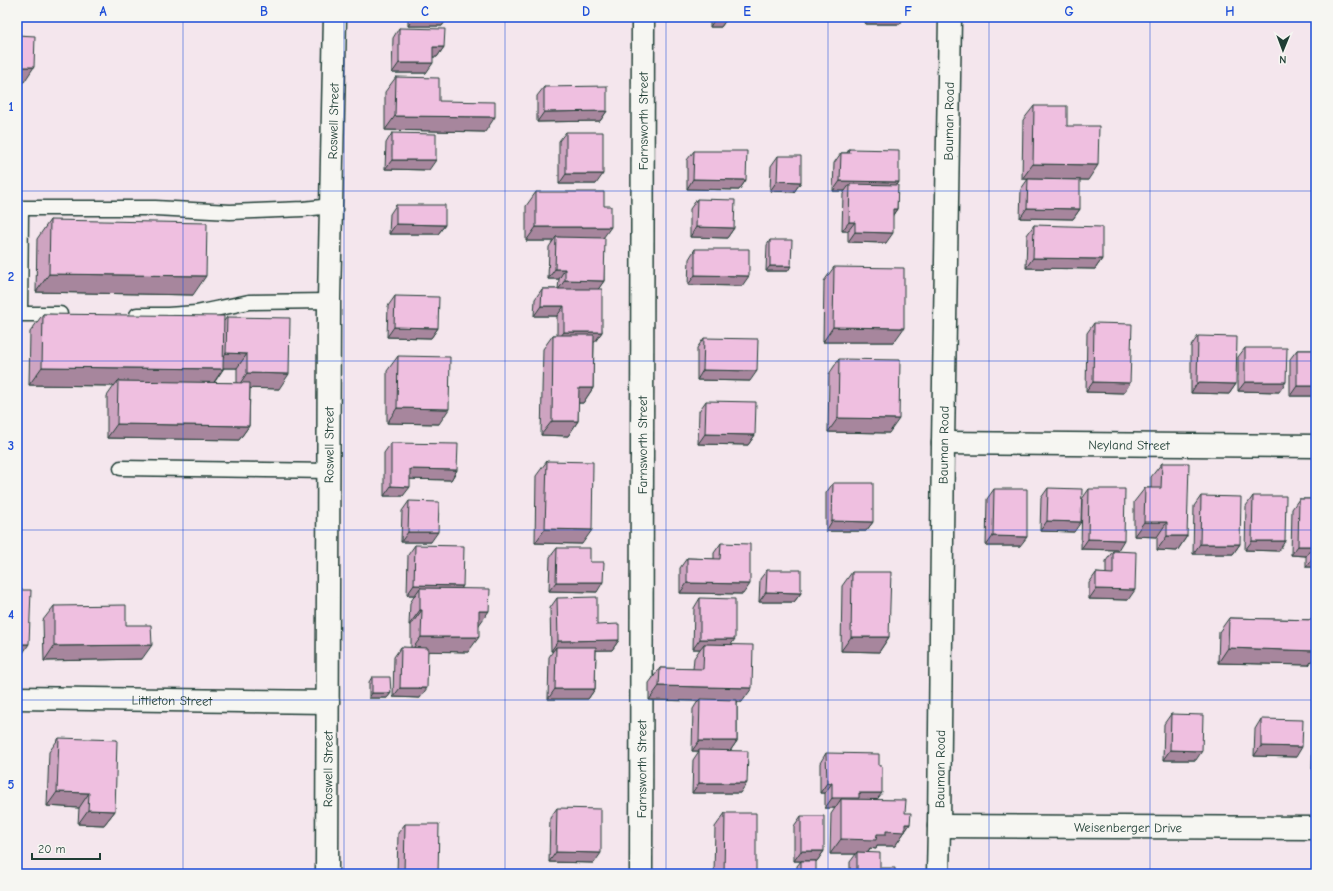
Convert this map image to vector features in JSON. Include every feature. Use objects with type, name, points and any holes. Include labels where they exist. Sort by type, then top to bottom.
[{"type":"street","name":"Roswell Street","points":[[327,874],[329,301],[335,17]]},
{"type":"street","name":"Farnsworth Street","points":[[641,874],[644,17]]},
{"type":"street","name":"Bauman Road","points":[[938,874],[950,17]]},
{"type":"street","name":"Neyland Street","points":[[943,443],[1316,446]]},
{"type":"street","name":"Littleton Street","points":[[17,698],[328,702]]},
{"type":"street","name":"Weisenberger Drive","points":[[939,826],[1316,828]]},
{"type":"lane","points":[[75,314],[18,315],[21,208],[155,208],[230,212],[303,209],[332,206]]},
{"type":"lane","points":[[121,315],[168,315],[196,313],[248,302],[329,301]]},
{"type":"lane","points":[[120,468],[328,471]]},
{"type":"building","points":[[399,28],[445,29],[444,47],[433,47],[433,63],[399,63]]},
{"type":"building","points":[[17,35],[35,36],[34,67],[17,67]]},
{"type":"building","points":[[396,77],[439,78],[439,101],[495,102],[495,117],[395,116]]},
{"type":"building","points":[[607,86],[607,111],[544,112],[544,87]]},
{"type":"building","points":[[1034,106],[1067,106],[1067,126],[1099,126],[1098,165],[1033,164]]},
{"type":"building","points":[[566,132],[603,132],[603,174],[566,174]]},
{"type":"building","points":[[392,133],[436,134],[436,160],[392,160]]},
{"type":"building","points":[[849,149],[899,150],[899,182],[840,181],[841,153],[850,153]]},
{"type":"building","points":[[694,151],[747,151],[746,180],[693,179]]},
{"type":"building","points":[[778,156],[801,156],[801,182],[777,181]]},
{"type":"building","points":[[1028,179],[1080,180],[1080,209],[1027,208]]},
{"type":"building","points":[[850,184],[898,185],[897,209],[893,209],[893,233],[855,232],[855,222],[849,222]]},
{"type":"building","points":[[536,192],[604,192],[604,206],[611,206],[611,227],[536,227]]},
{"type":"building","points":[[697,199],[735,200],[734,228],[696,227]]},
{"type":"building","points":[[396,205],[445,205],[445,225],[396,224]]},
{"type":"building","points":[[50,220],[207,223],[206,276],[49,274]]},
{"type":"building","points":[[1034,225],[1102,227],[1102,259],[1033,258]]},
{"type":"building","points":[[556,237],[605,238],[604,281],[565,280],[565,269],[555,269]]},
{"type":"building","points":[[770,240],[792,240],[791,266],[770,266]]},
{"type":"building","points":[[695,249],[749,249],[749,276],[695,275]]},
{"type":"building","points":[[834,267],[904,268],[904,328],[833,327]]},
{"type":"building","points":[[542,289],[602,289],[602,332],[564,332],[564,306],[541,306]]},
{"type":"building","points":[[395,296],[439,297],[438,328],[394,327]]},
{"type":"building","points":[[43,314],[224,316],[223,369],[42,367]]},
{"type":"building","points":[[227,317],[290,318],[289,374],[247,373],[247,354],[226,353]]},
{"type":"building","points":[[1094,323],[1132,324],[1130,383],[1093,382]]},
{"type":"building","points":[[553,335],[594,335],[593,388],[579,388],[578,421],[552,421]]},
{"type":"building","points":[[1198,336],[1237,337],[1236,384],[1197,383]]},
{"type":"building","points":[[704,338],[758,339],[757,371],[703,370]]},
{"type":"building","points":[[1245,348],[1287,348],[1286,382],[1245,382]]},
{"type":"building","points":[[1297,350],[1316,350],[1316,386],[1297,386]]},
{"type":"building","points":[[398,356],[450,357],[449,409],[397,408]]},
{"type":"building","points":[[839,359],[900,360],[899,419],[838,418]]},
{"type":"building","points":[[118,381],[250,383],[249,426],[117,424]]},
{"type":"building","points":[[706,401],[756,402],[755,435],[705,434]]},
{"type":"building","points":[[391,443],[458,444],[457,470],[410,469],[410,487],[391,486]]},
{"type":"building","points":[[547,461],[593,462],[592,530],[545,529]]},
{"type":"building","points":[[1162,463],[1189,463],[1187,536],[1167,536],[1167,522],[1144,522],[1145,488],[1161,488]]},
{"type":"building","points":[[833,483],[873,483],[873,522],[832,521]]},
{"type":"building","points":[[1048,488],[1082,489],[1081,522],[1047,521]]},
{"type":"building","points":[[994,489],[1027,489],[1027,537],[993,536]]},
{"type":"building","points":[[1089,489],[1125,489],[1124,540],[1088,539]]},
{"type":"building","points":[[1201,496],[1241,497],[1240,544],[1200,544]]},
{"type":"building","points":[[1253,496],[1286,496],[1285,541],[1252,541]]},
{"type":"building","points":[[1299,499],[1316,499],[1316,557],[1313,557],[1313,546],[1298,546]]},
{"type":"building","points":[[409,501],[439,502],[438,532],[408,532]]},
{"type":"building","points":[[721,543],[750,544],[750,584],[687,583],[687,558],[720,559]]},
{"type":"building","points":[[415,545],[464,546],[463,586],[414,585]]},
{"type":"building","points":[[557,548],[590,548],[590,562],[604,562],[603,582],[556,582]]},
{"type":"building","points":[[1113,551],[1136,552],[1135,590],[1096,589],[1096,573],[1113,574]]},
{"type":"building","points":[[767,570],[801,570],[801,593],[766,592]]},
{"type":"building","points":[[852,572],[891,572],[889,637],[851,637]]},
{"type":"building","points":[[420,588],[490,589],[489,611],[479,611],[479,637],[421,637],[422,610],[420,610]]},
{"type":"building","points":[[17,590],[31,590],[29,644],[17,644]]},
{"type":"building","points":[[597,597],[597,625],[619,624],[619,640],[558,641],[557,598]]},
{"type":"building","points":[[700,598],[735,599],[735,639],[700,639]]},
{"type":"building","points":[[126,605],[126,625],[151,625],[152,645],[54,646],[54,606]]},
{"type":"building","points":[[1229,618],[1316,620],[1316,651],[1228,648]]},
{"type":"building","points":[[704,644],[753,645],[752,688],[659,686],[660,668],[703,669]]},
{"type":"building","points":[[401,647],[428,648],[427,688],[400,688]]},
{"type":"building","points":[[556,647],[596,647],[595,689],[555,689]]},
{"type":"building","points":[[372,677],[390,677],[391,693],[372,693]]},
{"type":"building","points":[[700,699],[737,700],[737,741],[699,741]]},
{"type":"building","points":[[1171,714],[1203,715],[1202,751],[1170,750]]},
{"type":"building","points":[[1261,719],[1303,720],[1302,747],[1261,746]]},
{"type":"building","points":[[59,738],[117,740],[115,811],[88,810],[89,793],[57,792]]},
{"type":"building","points":[[699,750],[748,751],[747,783],[699,783]]},
{"type":"building","points":[[826,753],[879,754],[879,766],[882,766],[882,793],[859,793],[859,798],[832,798],[832,783],[827,783]]},
{"type":"building","points":[[841,799],[906,800],[905,813],[911,813],[910,824],[905,824],[905,832],[886,831],[886,834],[877,834],[876,840],[841,839]]},
{"type":"building","points":[[557,808],[601,809],[601,853],[556,852]]},
{"type":"building","points":[[725,813],[756,813],[756,874],[724,874]]},
{"type":"building","points":[[801,816],[824,816],[824,851],[801,851]]},
{"type":"building","points":[[405,824],[439,824],[438,874],[404,874]]},
{"type":"building","points":[[857,852],[880,853],[880,868],[895,868],[895,874],[857,874]]},
{"type":"building","points":[[801,861],[816,861],[816,874],[801,874]]}]
